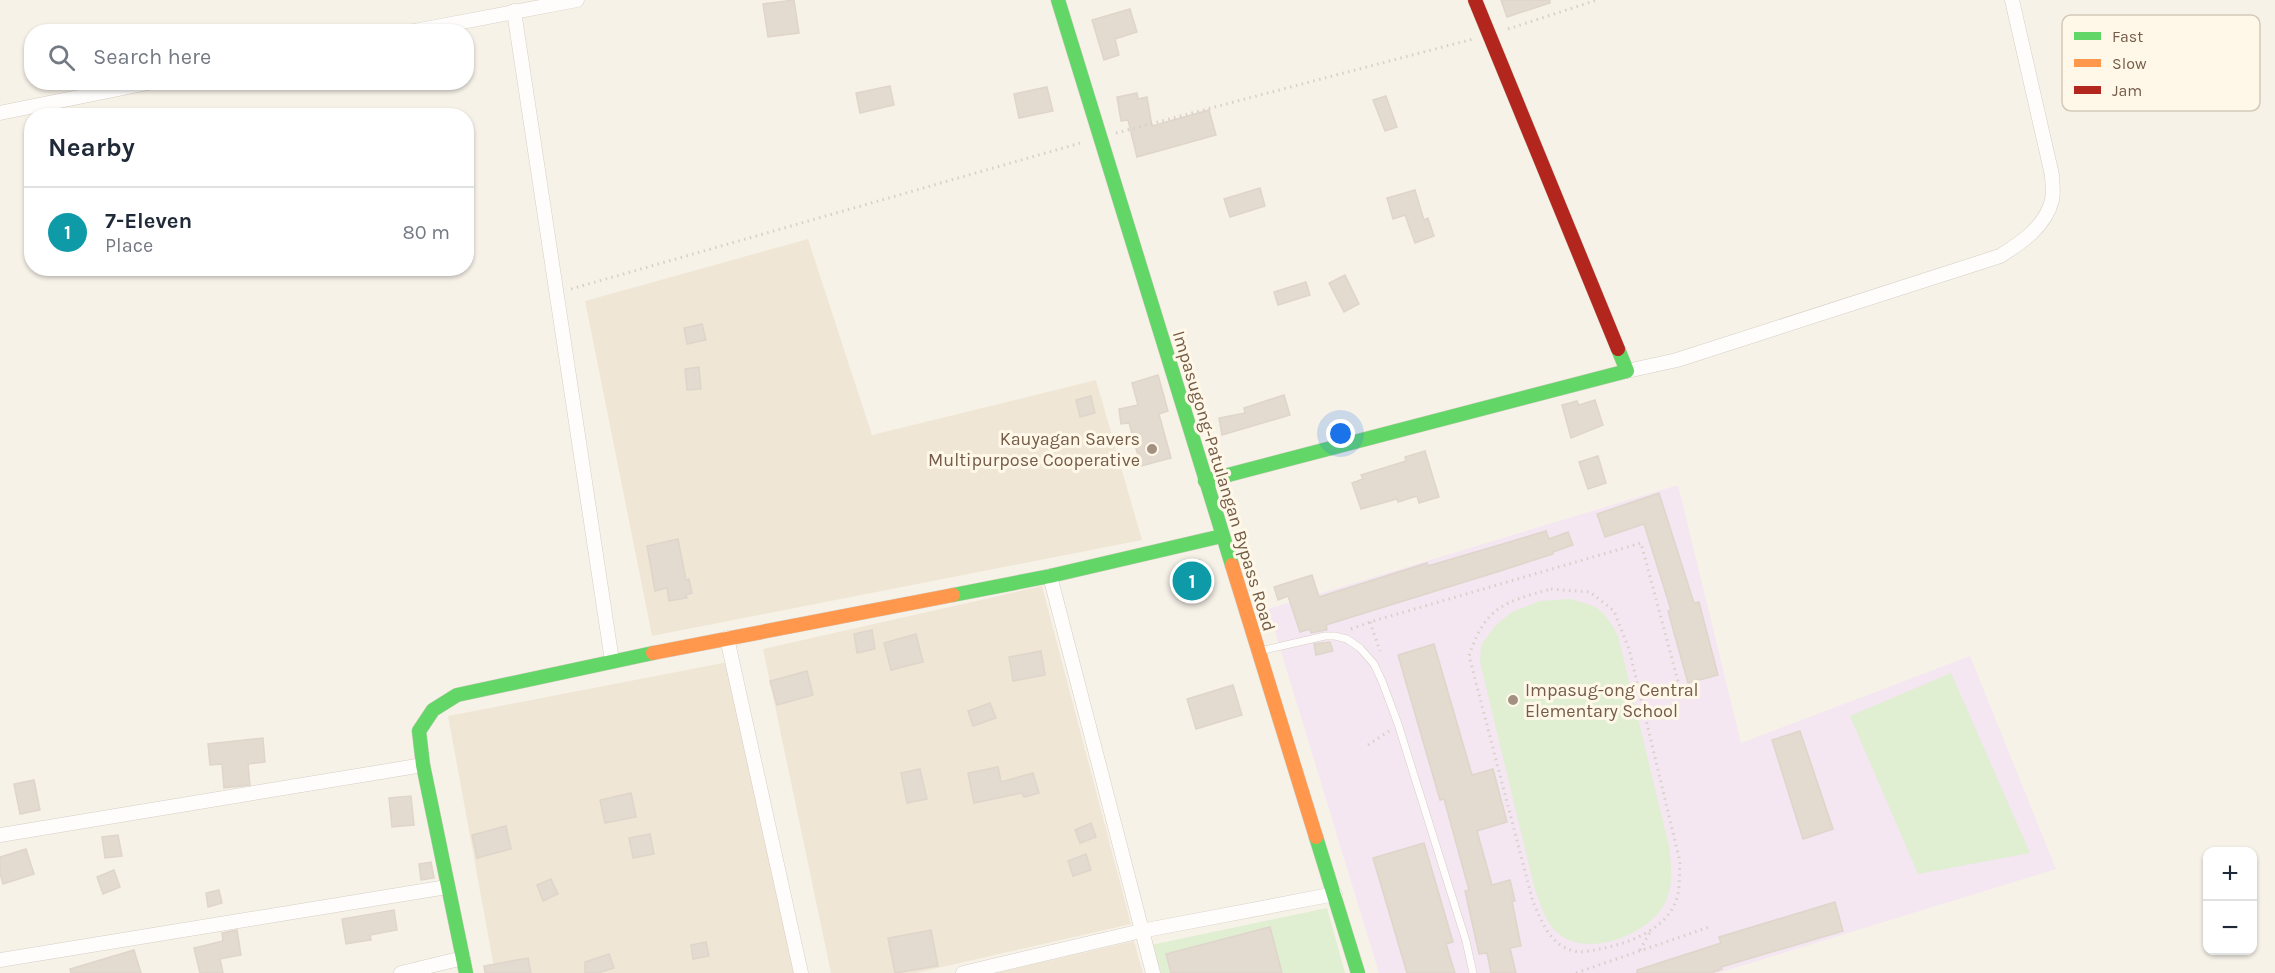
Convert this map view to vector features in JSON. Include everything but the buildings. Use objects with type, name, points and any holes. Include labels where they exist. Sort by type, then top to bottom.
[{"type":"street","points":[[449,24],[577,0]]},
{"type":"street","name":"Impasugong-Patulangan Bypass Road","points":[[1058,0],[1358,973]]},
{"type":"street","points":[[1474,0],[1491,34],[1627,371]]},
{"type":"street","points":[[1206,482],[1688,356],[2000,255],[2024,241],[2041,220],[2052,200],[2052,175],[2012,0]]},
{"type":"street","points":[[514,11],[612,661]]},
{"type":"street","points":[[25,108],[114,90]]},
{"type":"street","points":[[0,113],[24,108]]},
{"type":"street","points":[[466,973],[423,765],[419,731],[433,710],[457,695],[612,661],[1050,576],[1222,536]]},
{"type":"street","points":[[1050,576],[1153,973]]},
{"type":"street","points":[[727,638],[801,973]]},
{"type":"street","points":[[0,835],[423,765]]},
{"type":"street","points":[[0,960],[447,887]]},
{"type":"street","points":[[963,973],[1141,932],[1335,894]]},
{"type":"street","points":[[401,973],[463,958]]},
{"type":"lane","points":[[1258,652],[1325,636],[1335,636],[1347,639],[1360,648],[1374,664],[1398,724],[1466,942],[1473,973]]},
{"type":"path","points":[[557,293],[1100,138],[1491,34],[1597,0]]},
{"type":"path","points":[[1335,636],[1370,622],[1641,543],[1679,685]]},
{"type":"path","points":[[1639,952],[1650,932],[1667,915],[1678,896],[1680,862],[1629,649],[1614,611],[1590,592],[1551,589],[1511,600],[1489,616],[1475,636],[1469,656],[1533,902],[1546,931],[1564,947],[1581,952],[1621,944],[1650,932]]},
{"type":"path","points":[[1370,622],[1380,652],[1374,664]]},
{"type":"path","points":[[1368,745],[1398,724]]},
{"type":"path","points":[[1576,973],[1712,926]]},
{"type":"shaded area","points":[[808,239],[872,435],[1096,380],[1142,540],[652,636],[585,301]]},
{"type":"shaded area","name":"Impasug-ong Central Elementary School","points":[[1678,485],[1741,743],[1970,656],[2056,869],[1718,973],[1379,973],[1268,609]]},
{"type":"shaded area","points":[[1042,586],[1131,924],[916,973],[831,973],[763,649]]},
{"type":"shaded area","points":[[733,661],[799,973],[495,973],[448,716]]},
{"type":"shaded area","points":[[1134,941],[1143,973],[996,973]]},
{"type":"green space","points":[[1570,599],[1600,610],[1618,636],[1669,846],[1670,887],[1659,913],[1634,932],[1602,943],[1586,944],[1572,941],[1554,930],[1544,914],[1535,890],[1480,662],[1481,645],[1496,625],[1512,612],[1540,601]]},
{"type":"green space","points":[[1951,673],[2030,853],[1918,874],[1850,716]]},
{"type":"green space","points":[[1327,908],[1345,973],[1161,973],[1151,945]]},
{"type":"traffic: fast","points":[[1058,0],[1232,565]]},
{"type":"traffic: fast","points":[[1205,481],[1627,371],[1618,349]]},
{"type":"traffic: fast","points":[[953,595],[1050,576],[1222,536]]},
{"type":"traffic: fast","points":[[466,973],[423,765],[419,731],[433,710],[457,695],[653,653]]},
{"type":"traffic: fast","points":[[1316,837],[1358,973]]},
{"type":"traffic: slow","points":[[1232,565],[1316,837]]},
{"type":"traffic: slow","points":[[653,653],[953,595]]},
{"type":"traffic: jam","points":[[1475,0],[1618,349]]},
{"type":"place","name":"Kauyagan Savers Multipurpose Cooperative","points":[[1152,449]]},
{"type":"place","name":"7-Eleven","points":[[1192,581]]},
{"type":"place","name":"Impasug-ong Central Elementary School","points":[[1513,700]]}]
